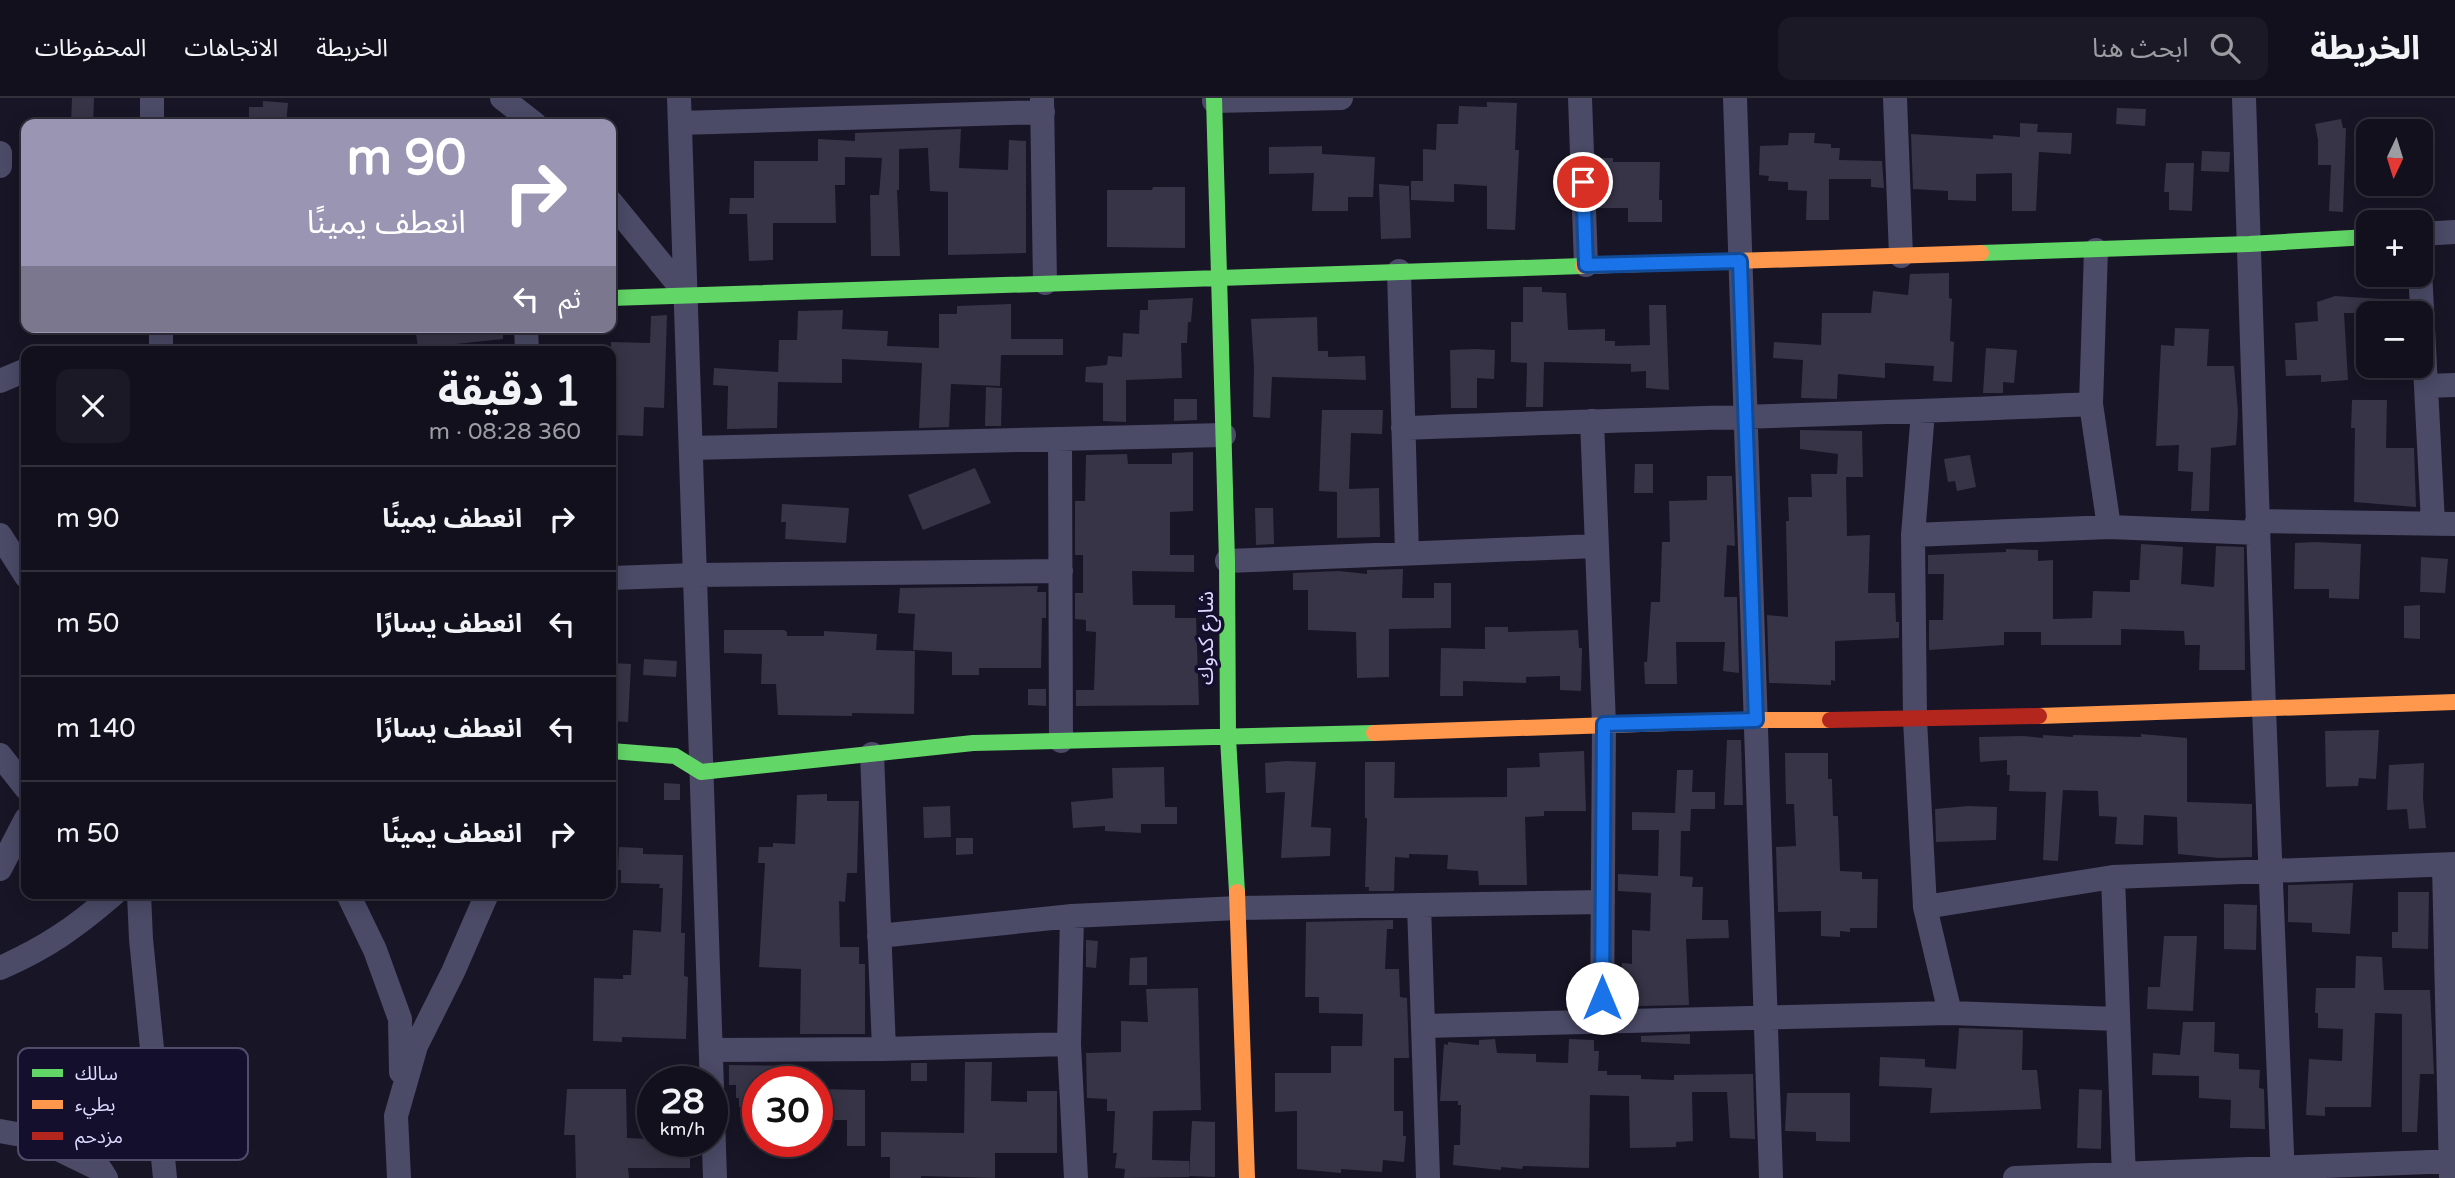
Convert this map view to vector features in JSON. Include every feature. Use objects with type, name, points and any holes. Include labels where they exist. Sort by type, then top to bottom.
[{"type":"street","points":[[152,98],[152,119]]},
{"type":"street","points":[[502,98],[529,119]]},
{"type":"street","points":[[680,98],[715,1178]]},
{"type":"street","points":[[1214,100],[1341,98]]},
{"type":"street","points":[[1580,98],[1586,265]]},
{"type":"street","points":[[1735,98],[1771,1178]]},
{"type":"street","points":[[1895,98],[1901,256]]},
{"type":"street","points":[[2244,98],[2264,709],[2283,1174]]},
{"type":"street","name":"شارع كدوك","points":[[1214,100],[1227,561],[1228,738],[1238,908],[1247,1178]]},
{"type":"street","points":[[680,124],[838,108],[1042,105],[1045,283]]},
{"type":"street","points":[[0,153],[0,166]]},
{"type":"street","points":[[616,208],[686,294]]},
{"type":"street","points":[[2433,233],[2455,232]]},
{"type":"street","points":[[616,298],[2096,250],[2356,238]]},
{"type":"street","points":[[2096,250],[2091,404],[2109,527]]},
{"type":"street","points":[[1399,271],[1408,553]]},
{"type":"street","points":[[1913,535],[2109,527],[2444,524],[2426,386],[2421,287]]},
{"type":"street","points":[[0,381],[21,372]]},
{"type":"street","points":[[2426,386],[2455,385]]},
{"type":"street","points":[[1404,428],[1923,412],[2091,404]]},
{"type":"street","points":[[1923,412],[1913,535],[1915,720],[1925,907],[1950,1013]]},
{"type":"street","points":[[1592,421],[1604,724],[1602,1021]]},
{"type":"street","points":[[691,448],[1224,435]]},
{"type":"street","points":[[1060,440],[1061,741]]},
{"type":"street","points":[[0,535],[21,568]]},
{"type":"street","points":[[1227,561],[1596,546]]},
{"type":"street","points":[[616,578],[1061,571]]},
{"type":"street","points":[[616,751],[676,756],[701,772],[973,743],[1228,738],[1756,720],[1915,720],[2455,702]]},
{"type":"street","points":[[872,754],[884,1049]]},
{"type":"street","points":[[0,755],[21,782]]},
{"type":"street","points":[[0,869],[21,829]]},
{"type":"street","points":[[1925,907],[2113,877],[2449,865],[2452,1167],[2283,1174],[2015,1178]]},
{"type":"street","points":[[2113,877],[2124,1176]]},
{"type":"street","points":[[0,968],[78,926],[108,899]]},
{"type":"street","points":[[139,899],[152,1048]]},
{"type":"street","points":[[350,899],[375,950],[400,1019],[401,1070],[396,1116],[400,1178]]},
{"type":"street","points":[[396,1116],[416,1046],[453,972],[484,899]]},
{"type":"street","points":[[879,936],[1072,916],[1238,908],[1603,902]]},
{"type":"street","points":[[1419,905],[1428,1178]]},
{"type":"street","points":[[1072,916],[1069,1044],[1076,1178]]},
{"type":"street","points":[[1424,1026],[1950,1013],[2118,1018]]},
{"type":"street","points":[[712,1050],[1069,1044]]},
{"type":"street","points":[[0,1131],[18,1134]]},
{"type":"street","points":[[80,1160],[101,1170],[106,1178]]},
{"type":"building","points":[[72,98],[94,98],[93,119],[71,119]]},
{"type":"building","points":[[263,101],[288,103],[286,119],[249,119],[249,107],[263,107]]},
{"type":"building","points":[[1487,102],[1517,103],[1515,150],[1519,150],[1515,230],[1487,229],[1487,186],[1454,184],[1454,202],[1411,200],[1411,181],[1423,181],[1423,149],[1436,150],[1437,124],[1458,124],[1459,106],[1487,107]]},
{"type":"building","points":[[2117,108],[2146,109],[2145,126],[2116,124]]},
{"type":"building","points":[[2341,119],[2343,128],[2346,128],[2343,212],[2329,211],[2331,165],[2318,165],[2315,124]]},
{"type":"building","points":[[2020,123],[2038,124],[2037,132],[2072,133],[2071,154],[2039,152],[2036,211],[2012,211],[2012,173],[1976,174],[1976,201],[1948,200],[1948,191],[1913,189],[1911,134],[1993,139],[1993,135],[2020,137]]},
{"type":"building","points":[[961,129],[959,168],[1008,170],[1009,140],[1026,141],[1026,253],[948,255],[948,192],[930,191],[928,148],[899,149],[897,190],[900,256],[871,256],[870,195],[879,195],[882,158],[845,157],[845,185],[835,185],[836,223],[773,223],[773,260],[749,261],[747,214],[729,214],[730,198],[754,198],[754,161],[818,161],[818,139],[855,141],[855,133]]},
{"type":"building","points":[[1789,133],[1815,133],[1814,143],[1831,144],[1831,148],[1840,148],[1839,160],[1882,161],[1884,188],[1871,187],[1871,179],[1829,179],[1829,220],[1806,220],[1807,191],[1788,190],[1788,182],[1768,181],[1769,176],[1759,175],[1760,146],[1788,145]]},
{"type":"building","points":[[1322,146],[1322,154],[1375,157],[1373,197],[1348,197],[1348,211],[1312,211],[1314,173],[1269,174],[1269,147]]},
{"type":"building","points":[[2202,151],[2230,152],[2229,172],[2201,171]]},
{"type":"building","points":[[1597,158],[1613,158],[1613,162],[1660,162],[1659,200],[1662,200],[1662,222],[1628,222],[1628,208],[1599,208]]},
{"type":"building","points":[[2166,163],[2194,163],[2192,211],[2169,210],[2169,192],[2164,192]]},
{"type":"building","points":[[1379,184],[1409,186],[1411,238],[1381,239]]},
{"type":"building","points":[[1153,187],[1185,187],[1185,248],[1107,247],[1107,190],[1152,190]]},
{"type":"building","points":[[1949,273],[1949,298],[1952,299],[1950,341],[1954,342],[1952,382],[1933,381],[1934,366],[1885,363],[1885,378],[1838,374],[1837,399],[1801,398],[1803,360],[1773,358],[1774,342],[1821,345],[1822,313],[1871,313],[1873,291],[1908,295],[1910,274]]},
{"type":"building","points":[[1523,287],[1542,287],[1542,292],[1566,293],[1568,330],[1605,329],[1605,341],[1615,341],[1615,346],[1650,345],[1649,305],[1666,305],[1669,390],[1646,388],[1646,371],[1631,372],[1631,364],[1544,362],[1543,407],[1526,407],[1527,363],[1511,362],[1511,322],[1523,322]]},
{"type":"building","points":[[2335,296],[2397,300],[2356,301],[2356,313],[2344,313],[2348,380],[2321,382],[2321,375],[2286,376],[2285,360],[2297,360],[2295,323],[2318,321],[2317,302]]},
{"type":"building","points":[[1193,298],[1187,343],[1181,343],[1182,378],[1126,380],[1126,422],[1103,421],[1103,383],[1085,382],[1086,367],[1107,365],[1108,356],[1122,357],[1123,333],[1139,334],[1140,310],[1148,310],[1148,300]]},
{"type":"building","points":[[1011,304],[1011,339],[1063,339],[1063,355],[1001,355],[1000,386],[951,384],[949,427],[919,428],[922,363],[842,359],[842,383],[778,382],[777,428],[727,429],[728,386],[713,385],[714,368],[778,372],[778,375],[779,340],[797,340],[798,311],[843,310],[842,329],[888,331],[887,346],[939,348],[939,314],[957,314],[957,306]]},
{"type":"building","points":[[667,315],[664,408],[644,407],[643,436],[616,435],[616,346],[611,346],[611,342],[650,343],[651,316]]},
{"type":"building","points":[[1317,317],[1318,351],[1328,351],[1328,357],[1365,356],[1366,380],[1272,377],[1270,418],[1253,417],[1251,319]]},
{"type":"building","points":[[2175,328],[2209,329],[2207,366],[2234,366],[2238,412],[2236,445],[2211,448],[2209,511],[2191,511],[2193,472],[2178,471],[2179,445],[2156,446],[2161,345],[2174,346]]},
{"type":"building","points":[[416,333],[503,333],[503,339],[418,346]]},
{"type":"building","points":[[1986,348],[2017,350],[2014,383],[2003,382],[2003,393],[1983,393]]},
{"type":"building","points":[[1450,350],[1495,350],[1494,379],[1477,378],[1477,408],[1451,408]]},
{"type":"building","points":[[986,387],[1002,388],[1001,426],[985,426]]},
{"type":"building","points":[[1174,399],[1197,399],[1197,420],[1174,421]]},
{"type":"building","points":[[2352,400],[2387,400],[2386,448],[2414,448],[2416,507],[2354,502],[2355,428],[2351,428]]},
{"type":"building","points":[[1322,410],[1383,410],[1382,434],[1351,433],[1349,489],[1379,488],[1380,537],[1337,538],[1337,492],[1319,491]]},
{"type":"building","points":[[1800,430],[1862,431],[1863,477],[1846,477],[1847,536],[1870,535],[1868,593],[1895,593],[1896,622],[1899,622],[1899,638],[1835,641],[1835,681],[1831,680],[1831,685],[1769,683],[1767,615],[1788,617],[1788,497],[1812,497],[1811,474],[1837,474],[1838,454],[1800,449]]},
{"type":"building","points":[[1193,452],[1193,511],[1170,512],[1170,555],[1194,555],[1194,572],[1132,571],[1133,605],[1175,605],[1175,618],[1196,618],[1199,705],[1076,706],[1076,690],[1094,690],[1096,632],[1086,631],[1086,620],[1075,619],[1075,593],[1083,593],[1083,555],[1075,555],[1075,501],[1085,501],[1086,455],[1127,454],[1128,464],[1172,464],[1172,453]]},
{"type":"building","points":[[1970,455],[1976,487],[1957,491],[1955,481],[1948,482],[1944,459]]},
{"type":"building","points":[[1635,464],[1653,464],[1653,493],[1634,493]]},
{"type":"building","points":[[975,468],[991,503],[923,530],[908,495]]},
{"type":"building","points":[[1707,476],[1732,476],[1735,546],[1727,545],[1724,597],[1737,597],[1739,673],[1723,671],[1725,642],[1676,642],[1677,684],[1645,684],[1644,662],[1647,662],[1651,602],[1660,602],[1662,542],[1670,542],[1669,501],[1707,500]]},
{"type":"building","points":[[782,504],[849,508],[846,543],[785,539],[786,522],[781,522]]},
{"type":"building","points":[[1255,508],[1273,508],[1274,544],[1256,545]]},
{"type":"building","points":[[2295,543],[2361,544],[2359,599],[2329,598],[2329,589],[2294,589]]},
{"type":"building","points":[[2141,544],[2183,547],[2181,584],[2214,587],[2216,546],[2244,547],[2245,670],[2199,670],[2200,645],[2185,645],[2184,631],[2121,629],[2121,645],[2041,645],[2041,632],[2004,632],[2004,645],[1929,650],[1929,620],[1943,620],[1944,574],[1928,574],[1928,555],[2006,552],[2006,549],[2038,550],[2038,561],[2053,560],[2053,619],[2092,618],[2093,591],[2130,592],[2130,580],[2139,580]]},
{"type":"building","points":[[2421,557],[2448,559],[2445,593],[2420,592]]},
{"type":"building","points":[[1403,569],[1402,598],[1434,598],[1434,583],[1451,583],[1451,628],[1389,629],[1389,677],[1357,678],[1356,632],[1308,630],[1308,590],[1293,590],[1293,573],[1339,571],[1367,574],[1367,570]]},
{"type":"building","points":[[1038,586],[1037,592],[1046,592],[1046,618],[1042,618],[1041,668],[979,668],[979,675],[952,675],[952,652],[913,650],[915,614],[898,613],[900,588]]},
{"type":"building","points":[[2420,605],[2420,639],[2404,638],[2404,606]]},
{"type":"building","points":[[1485,627],[1508,627],[1508,632],[1578,630],[1579,648],[1582,648],[1581,691],[1560,690],[1560,676],[1526,677],[1526,683],[1463,681],[1463,696],[1440,696],[1441,648],[1485,649]]},
{"type":"building","points":[[724,630],[784,630],[787,636],[824,636],[824,631],[877,634],[876,650],[915,651],[914,714],[778,715],[776,684],[761,684],[762,654],[724,653]]},
{"type":"building","points":[[644,659],[677,661],[676,677],[643,675]]},
{"type":"building","points":[[616,663],[631,664],[628,722],[616,721]]},
{"type":"building","points":[[1028,689],[1046,689],[1046,706],[1028,705]]},
{"type":"building","points":[[2379,730],[2376,779],[2359,778],[2358,786],[2326,787],[2325,731]]},
{"type":"building","points":[[2141,734],[2187,738],[2187,802],[2252,804],[2252,857],[2219,858],[2178,854],[2177,817],[2144,815],[2143,845],[2115,844],[2117,817],[2099,816],[2098,791],[2063,790],[2058,861],[2043,860],[2046,792],[2009,791],[2007,760],[1980,762],[1979,737],[2141,737]]},
{"type":"building","points":[[1727,740],[1741,740],[1743,805],[1724,805]]},
{"type":"building","points":[[1584,751],[1586,811],[1544,811],[1544,816],[1525,817],[1527,885],[1479,885],[1478,871],[1447,869],[1448,855],[1409,854],[1409,858],[1395,857],[1394,891],[1369,891],[1369,887],[1365,887],[1365,762],[1395,762],[1394,798],[1507,797],[1507,768],[1540,767],[1539,753]]},
{"type":"building","points":[[1785,753],[1828,753],[1833,816],[1838,816],[1840,871],[1862,872],[1862,879],[1878,879],[1877,928],[1850,928],[1850,932],[1840,931],[1840,937],[1821,936],[1821,911],[1778,912],[1776,847],[1796,846],[1794,804],[1786,804]]},
{"type":"building","points":[[1316,762],[1311,827],[1331,828],[1330,856],[1281,858],[1285,792],[1266,793],[1265,763]]},
{"type":"building","points":[[2424,763],[2426,828],[2409,829],[2407,809],[2387,810],[2389,765]]},
{"type":"building","points":[[1164,767],[1165,807],[1177,807],[1177,824],[1141,824],[1141,833],[1105,831],[1105,826],[1073,828],[1071,802],[1113,798],[1112,768]]},
{"type":"building","points":[[1677,770],[1693,770],[1692,792],[1715,792],[1715,809],[1691,809],[1690,831],[1681,831],[1680,876],[1693,877],[1692,887],[1703,887],[1702,920],[1728,920],[1729,938],[1686,939],[1689,1005],[1639,1006],[1638,992],[1617,991],[1617,972],[1621,973],[1622,963],[1632,964],[1632,930],[1650,931],[1651,893],[1618,891],[1618,874],[1658,876],[1659,830],[1632,830],[1632,812],[1675,813]]},
{"type":"building","points":[[664,783],[680,784],[680,800],[664,800]]},
{"type":"building","points":[[827,794],[827,801],[859,801],[857,873],[847,873],[845,902],[839,901],[840,947],[859,947],[859,964],[865,964],[865,1034],[800,1034],[801,969],[759,967],[765,863],[758,863],[759,847],[773,847],[773,843],[795,844],[797,795]]},
{"type":"building","points":[[950,806],[951,837],[924,838],[923,807]]},
{"type":"building","points":[[1997,807],[1996,840],[1936,842],[1935,809]]},
{"type":"building","points":[[956,838],[973,838],[973,854],[956,855]]},
{"type":"building","points":[[619,847],[643,848],[643,854],[683,855],[681,933],[685,933],[684,976],[688,977],[686,1039],[622,1037],[622,1042],[593,1041],[594,978],[623,979],[623,975],[631,975],[633,930],[661,932],[663,888],[659,888],[660,884],[621,883],[621,870],[618,870]]},
{"type":"building","points":[[2353,883],[2350,934],[2312,932],[2312,923],[2288,922],[2288,885]]},
{"type":"building","points":[[2398,892],[2429,892],[2428,949],[2392,948],[2392,932],[2398,932]]},
{"type":"building","points":[[2224,904],[2257,905],[2256,950],[2224,949]]},
{"type":"building","points":[[1393,920],[1393,929],[1387,929],[1385,969],[1399,969],[1400,997],[1407,998],[1409,1058],[1394,1058],[1394,1111],[1403,1111],[1403,1136],[1406,1136],[1404,1162],[1383,1160],[1382,1172],[1341,1169],[1341,1173],[1297,1169],[1297,1111],[1275,1112],[1275,1073],[1331,1073],[1331,1046],[1362,1046],[1363,1014],[1319,1013],[1319,997],[1305,997],[1306,922]]},
{"type":"building","points":[[2164,936],[2197,936],[2193,1011],[2147,1009],[2148,987],[2160,987]]},
{"type":"building","points":[[1086,940],[1098,941],[1096,968],[1086,967]]},
{"type":"building","points":[[2356,956],[2382,957],[2384,990],[2430,990],[2434,1074],[2420,1074],[2417,1132],[2402,1132],[2402,1014],[2375,1013],[2371,1107],[2325,1107],[2325,1116],[2306,1115],[2309,1059],[2342,1061],[2343,1029],[2318,1028],[2318,1013],[2315,1013],[2316,988],[2355,988]]},
{"type":"building","points":[[1147,957],[1147,985],[1129,985],[1130,958]]},
{"type":"building","points":[[1198,988],[1201,1110],[1153,1111],[1152,1160],[1189,1161],[1189,1177],[1124,1178],[1125,1169],[1115,1168],[1115,1111],[1107,1111],[1107,1099],[1087,1098],[1086,1053],[1121,1052],[1121,1021],[1148,1022],[1146,989]]},
{"type":"building","points":[[2183,1022],[2215,1022],[2214,1052],[2239,1054],[2239,1069],[2260,1070],[2259,1088],[2264,1089],[2265,1129],[2230,1128],[2231,1100],[2199,1098],[2199,1076],[2152,1075],[2153,1053],[2180,1055]]},
{"type":"building","points":[[1959,1028],[2023,1030],[2022,1070],[2037,1070],[2041,1109],[1930,1113],[1932,1088],[1879,1086],[1880,1057],[1925,1059],[1925,1067],[1956,1069]]},
{"type":"building","points":[[1690,1034],[1690,1044],[1641,1042],[1641,1036]]},
{"type":"building","points":[[1495,1039],[1497,1053],[1536,1054],[1536,1062],[1568,1063],[1569,1039],[1594,1040],[1594,1051],[1599,1051],[1598,1071],[1607,1071],[1607,1075],[1641,1075],[1641,1079],[1674,1080],[1674,1075],[1753,1074],[1755,1139],[1730,1138],[1727,1092],[1692,1092],[1693,1141],[1676,1142],[1676,1147],[1630,1148],[1629,1096],[1590,1095],[1589,1168],[1523,1166],[1522,1169],[1501,1167],[1501,1170],[1453,1165],[1454,1145],[1460,1145],[1461,1105],[1458,1105],[1458,1101],[1440,1101],[1444,1044],[1448,1045],[1448,1042],[1479,1045],[1479,1040]]},
{"type":"building","points":[[965,1062],[992,1062],[991,1101],[1027,1102],[1027,1091],[1057,1091],[1057,1153],[995,1153],[995,1178],[890,1178],[890,1157],[881,1157],[881,1132],[964,1133]]},
{"type":"building","points":[[911,1063],[927,1063],[927,1081],[911,1081]]},
{"type":"building","points":[[729,1065],[800,1066],[742,1066],[742,1107],[739,1107],[739,1098],[736,1098],[736,1085],[729,1085]]},
{"type":"building","points":[[567,1089],[626,1089],[627,1138],[637,1138],[637,1157],[690,1157],[690,1168],[628,1168],[629,1178],[576,1178],[575,1135],[564,1135]]},
{"type":"building","points":[[833,1089],[865,1090],[865,1146],[847,1146],[847,1120],[833,1120]]},
{"type":"building","points":[[2079,1089],[2102,1090],[2101,1149],[2077,1148]]},
{"type":"building","points":[[1787,1093],[1850,1093],[1850,1142],[1816,1141],[1816,1132],[1785,1131]]},
{"type":"building","points":[[1192,1121],[1215,1122],[1215,1177],[1189,1176]]},
{"type":"traffic: fast","points":[[1214,98],[1227,561],[1228,738],[1237,892]]},
{"type":"traffic: fast","points":[[1981,253],[2356,238]]},
{"type":"traffic: fast","points":[[616,298],[1583,266]]},
{"type":"traffic: fast","points":[[616,751],[675,756],[701,772],[973,743],[1374,733]]},
{"type":"traffic: slow","points":[[1583,266],[1981,253]]},
{"type":"traffic: slow","points":[[2039,716],[2455,702]]},
{"type":"traffic: slow","points":[[1374,733],[1830,720]]},
{"type":"traffic: slow","points":[[1237,892],[1247,1178]]},
{"type":"traffic: jam","points":[[1830,720],[2039,716]]},
{"type":"route","points":[[1583,182],[1586,265],[1740,261],[1756,720],[1604,724],[1602,998]]}]
